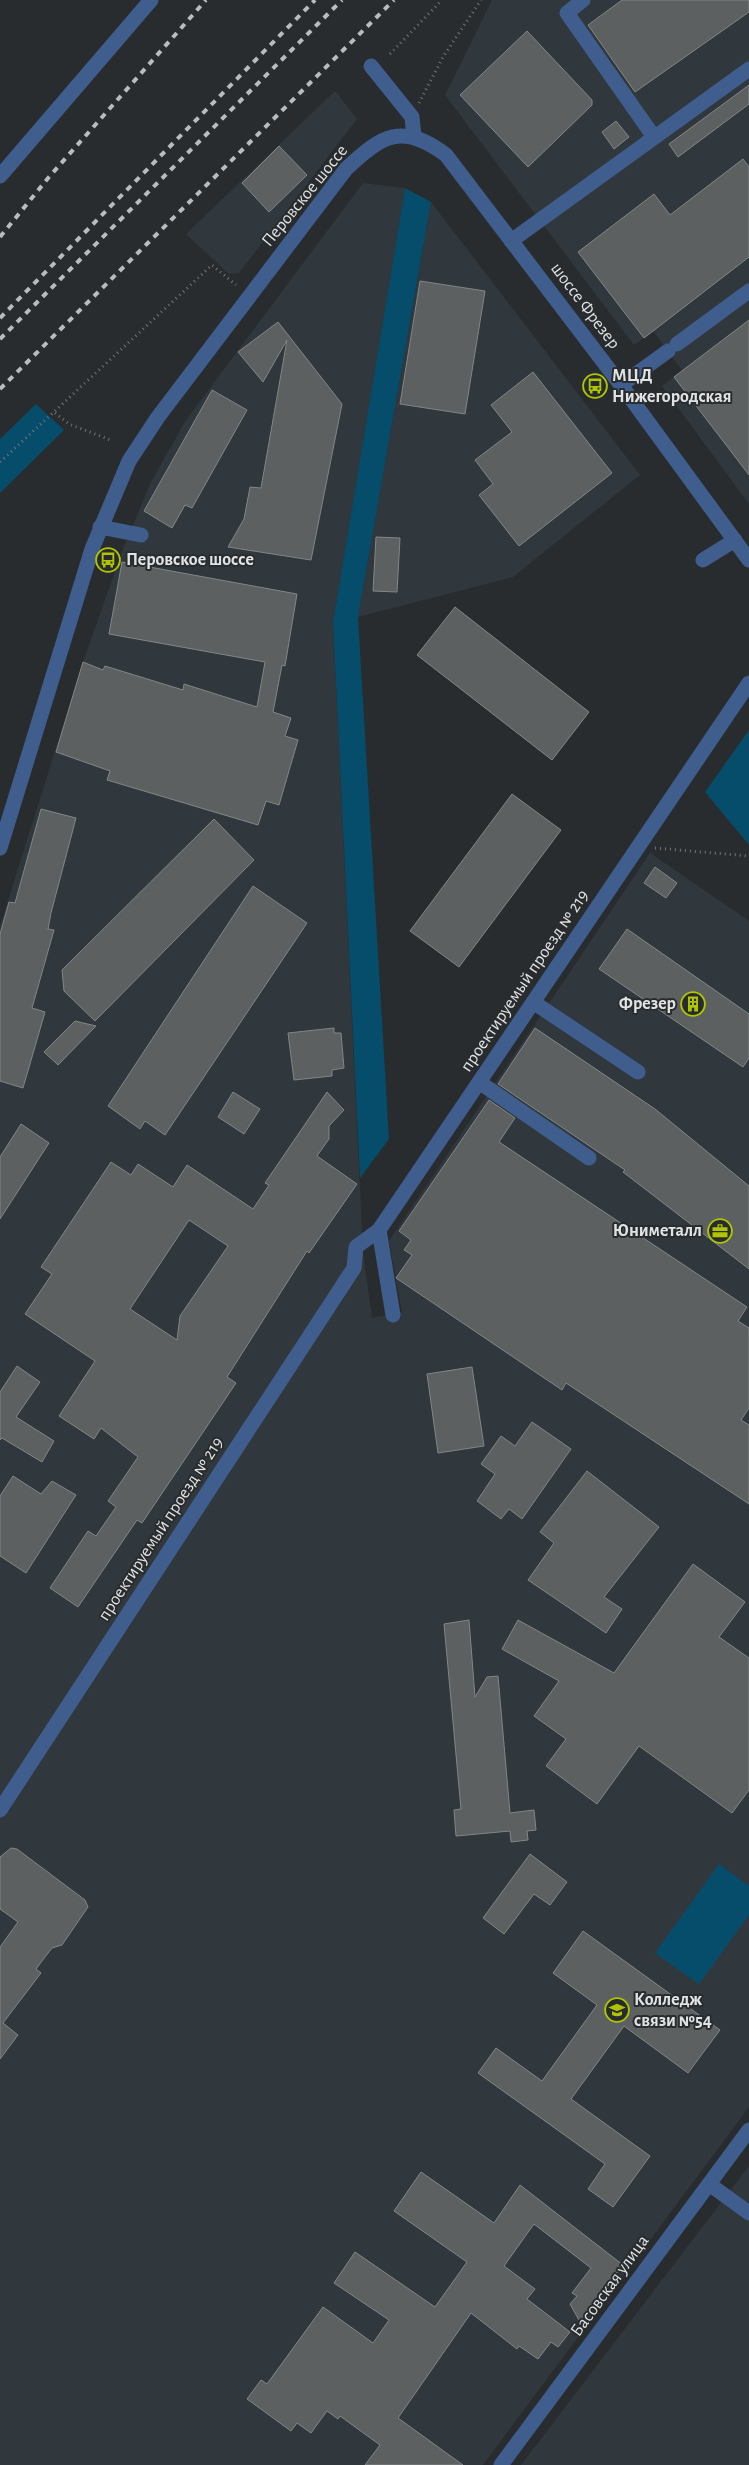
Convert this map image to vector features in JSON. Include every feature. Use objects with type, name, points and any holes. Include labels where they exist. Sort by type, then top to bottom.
[{"type":"street","points":[[0,176],[151,0]]},
{"type":"street","points":[[583,0],[567,13],[654,137]]},
{"type":"street","points":[[371,66],[412,117],[414,137]]},
{"type":"street","points":[[511,241],[749,69]]},
{"type":"street","name":"Перовское шоссе","points":[[0,848],[100,528],[116,488],[138,446],[346,169],[368,148],[389,136],[414,137]]},
{"type":"street","name":"шоссе Фрезер","points":[[414,137],[429,143],[446,155],[621,385],[749,560]]},
{"type":"street","points":[[621,385],[749,291]]},
{"type":"street","points":[[100,528],[141,535]]},
{"type":"street","points":[[703,560],[735,540]]},
{"type":"street","name":"проектируемый проезд № 219","points":[[0,1810],[354,1268],[356,1247],[379,1230],[533,1002],[562,972],[749,682]]},
{"type":"street","points":[[533,1002],[638,1072]]},
{"type":"street","points":[[479,1082],[589,1158]]},
{"type":"street","points":[[379,1230],[394,1314]]},
{"type":"street","name":"Басовская улица","points":[[502,2465],[649,2254],[709,2184],[749,2130]]},
{"type":"street","points":[[709,2184],[749,2213]]},
{"type":"path","points":[[390,54],[442,0]]},
{"type":"path","points":[[412,117],[442,57],[481,0]]},
{"type":"path","points":[[0,462],[212,266],[236,285]]},
{"type":"path","points":[[55,413],[69,424],[113,441]]},
{"type":"path","points":[[648,847],[749,856]]},
{"type":"shaded area","points":[[492,0],[749,0],[749,504],[662,386],[682,370],[653,331],[634,345],[445,95]]},
{"type":"shaded area","points":[[335,91],[357,119],[239,273],[229,274],[186,234]]},
{"type":"shaded area","points":[[363,183],[405,188],[333,622],[363,1253],[372,1318],[402,1312],[389,1241],[650,853],[749,921],[749,2107],[483,2465],[0,2465],[0,926],[83,662],[123,549],[151,482],[186,420]]},
{"type":"shaded area","points":[[405,188],[431,202],[358,617],[389,1139],[360,1178],[333,622]]},
{"type":"shaded area","points":[[431,202],[640,475],[513,577],[358,617]]},
{"type":"shaded area","points":[[36,404],[64,430],[0,493],[0,439]]},
{"type":"shaded area","points":[[749,730],[749,845],[705,792]]},
{"type":"shaded area","points":[[719,1864],[749,1886],[749,1915],[699,1984],[655,1953]]},
{"type":"shaded area","points":[[749,2166],[749,2465],[521,2465],[726,2196]]},
{"type":"building","points":[[622,0],[749,0],[749,12],[635,92],[588,25]]},
{"type":"building","points":[[527,31],[592,100],[592,105],[528,167],[460,95]]},
{"type":"building","points":[[749,85],[749,104],[678,157],[669,144]]},
{"type":"building","points":[[616,121],[629,137],[614,149],[602,132]]},
{"type":"building","points":[[279,146],[307,175],[269,212],[242,183]]},
{"type":"building","points":[[743,159],[749,167],[749,257],[644,338],[578,252],[654,194],[670,215]]},
{"type":"building","points":[[420,281],[485,291],[465,414],[400,404]]},
{"type":"building","points":[[749,320],[749,475],[674,377]]},
{"type":"building","points":[[278,322],[342,404],[311,560],[228,547],[244,519],[250,487],[261,488],[287,340],[263,382],[238,352]]},
{"type":"building","points":[[533,372],[612,473],[519,546],[479,495],[493,484],[475,460],[512,432],[491,405]]},
{"type":"building","points":[[212,390],[247,410],[192,508],[185,505],[172,528],[144,511]]},
{"type":"building","points":[[376,537],[400,538],[397,592],[373,591]]},
{"type":"building","points":[[122,562],[297,594],[285,666],[282,665],[273,712],[291,718],[285,736],[298,740],[279,805],[266,801],[258,825],[107,780],[110,771],[56,752],[83,662],[103,670],[105,666],[183,690],[184,684],[257,707],[265,662],[109,634]]},
{"type":"building","points":[[455,607],[589,712],[552,760],[417,655]]},
{"type":"building","points":[[512,794],[561,830],[459,967],[410,931]]},
{"type":"building","points":[[41,809],[76,818],[51,913],[48,929],[54,930],[32,1008],[45,1012],[23,1088],[0,1081],[0,934],[9,902],[15,903]]},
{"type":"building","points":[[214,819],[254,860],[95,1021],[64,991],[62,970]]},
{"type":"building","points":[[655,867],[677,883],[666,898],[644,883]]},
{"type":"building","points":[[253,886],[307,923],[165,1135],[145,1121],[140,1129],[108,1106]]},
{"type":"building","name":"Фрезер","points":[[627,929],[749,1014],[749,1058],[743,1067],[599,969]]},
{"type":"building","points":[[75,1021],[96,1026],[58,1065],[44,1052]]},
{"type":"building","points":[[334,1028],[334,1033],[341,1033],[344,1068],[332,1070],[332,1076],[294,1080],[288,1033]]},
{"type":"building","points":[[535,1028],[655,1109],[749,1186],[749,1269],[623,1172],[625,1170],[498,1084]]},
{"type":"building","points":[[233,1092],[260,1109],[244,1134],[218,1117]]},
{"type":"building","points":[[327,1092],[344,1110],[329,1126],[329,1139],[317,1156],[357,1184],[309,1253],[307,1251],[227,1377],[236,1383],[142,1523],[137,1520],[78,1607],[50,1588],[88,1531],[96,1536],[116,1507],[108,1501],[138,1457],[101,1428],[94,1439],[59,1416],[95,1361],[25,1314],[52,1274],[41,1267],[111,1162],[131,1175],[138,1164],[173,1187],[187,1165],[253,1209],[269,1185],[265,1183]],"holes":[[[189,1220],[228,1246],[180,1316],[177,1340],[130,1309]]]},
{"type":"building","points":[[489,1100],[515,1118],[499,1142],[747,1307],[738,1321],[749,1328],[749,1408],[741,1420],[749,1425],[749,1504],[566,1383],[562,1390],[396,1278],[412,1255],[404,1250],[411,1240],[399,1231]]},
{"type":"building","points":[[21,1124],[49,1143],[0,1219],[0,1157]]},
{"type":"building","points":[[17,1366],[40,1382],[16,1417],[54,1441],[42,1462],[2,1438],[0,1440],[0,1392]]},
{"type":"building","points":[[472,1367],[484,1446],[438,1453],[427,1374]]},
{"type":"building","points":[[532,1422],[571,1449],[522,1519],[509,1509],[501,1519],[477,1501],[495,1474],[481,1464],[501,1436],[515,1446]]},
{"type":"building","points":[[587,1471],[659,1527],[604,1597],[622,1609],[606,1633],[528,1580],[554,1543],[540,1532]]},
{"type":"building","points":[[13,1476],[41,1494],[52,1481],[76,1495],[26,1573],[0,1556],[0,1496]]},
{"type":"building","points":[[693,1564],[745,1602],[719,1637],[749,1658],[749,1790],[732,1813],[639,1746],[597,1804],[546,1766],[566,1739],[534,1716],[559,1681],[502,1649],[518,1620],[614,1673]]},
{"type":"building","points":[[469,1620],[475,1697],[487,1677],[498,1676],[510,1813],[534,1810],[536,1830],[527,1831],[528,1840],[511,1842],[510,1831],[456,1836],[454,1810],[461,1809],[444,1624]]},
{"type":"building","points":[[11,1848],[17,1849],[85,1900],[88,1907],[62,1945],[52,1948],[36,1969],[41,1973],[3,2023],[18,2035],[0,2059],[0,1947],[18,1922],[0,1909],[0,1857]]},
{"type":"building","points":[[530,1854],[567,1882],[550,1905],[534,1894],[504,1934],[483,1918]]},
{"type":"building","points":[[583,1931],[720,2030],[688,2073],[624,2026],[571,2099],[650,2156],[613,2207],[588,2189],[605,2164],[478,2073],[496,2048],[542,2081],[597,2005],[553,1973]]},
{"type":"building","points":[[421,2172],[494,2223],[520,2185],[623,2265],[580,2322],[570,2304],[577,2296],[572,2293],[591,2268],[534,2224],[504,2266],[535,2289],[527,2299],[570,2332],[558,2347],[551,2342],[538,2359],[519,2346],[517,2349],[471,2313],[398,2418],[463,2465],[365,2465],[380,2445],[340,2416],[338,2419],[327,2411],[311,2433],[297,2423],[291,2431],[247,2399],[261,2380],[267,2384],[323,2307],[373,2343],[389,2320],[334,2283],[355,2252],[435,2307],[467,2262],[394,2211]]},
{"type":"railway","points":[[0,237],[49,177],[206,0]]},
{"type":"railway","points":[[0,318],[315,0]]},
{"type":"railway","points":[[0,339],[342,0]]},
{"type":"railway","points":[[0,389],[394,0]]},
{"type":"place","name":"МЦД Нижегородская","points":[[595,386]]},
{"type":"place","name":"Перовское шоссе","points":[[108,560]]},
{"type":"place","name":"Фрезер","points":[[693,1004]]},
{"type":"place","name":"Юниметалл","points":[[720,1231]]},
{"type":"place","name":"Колледж связи №54","points":[[617,2010]]}]
